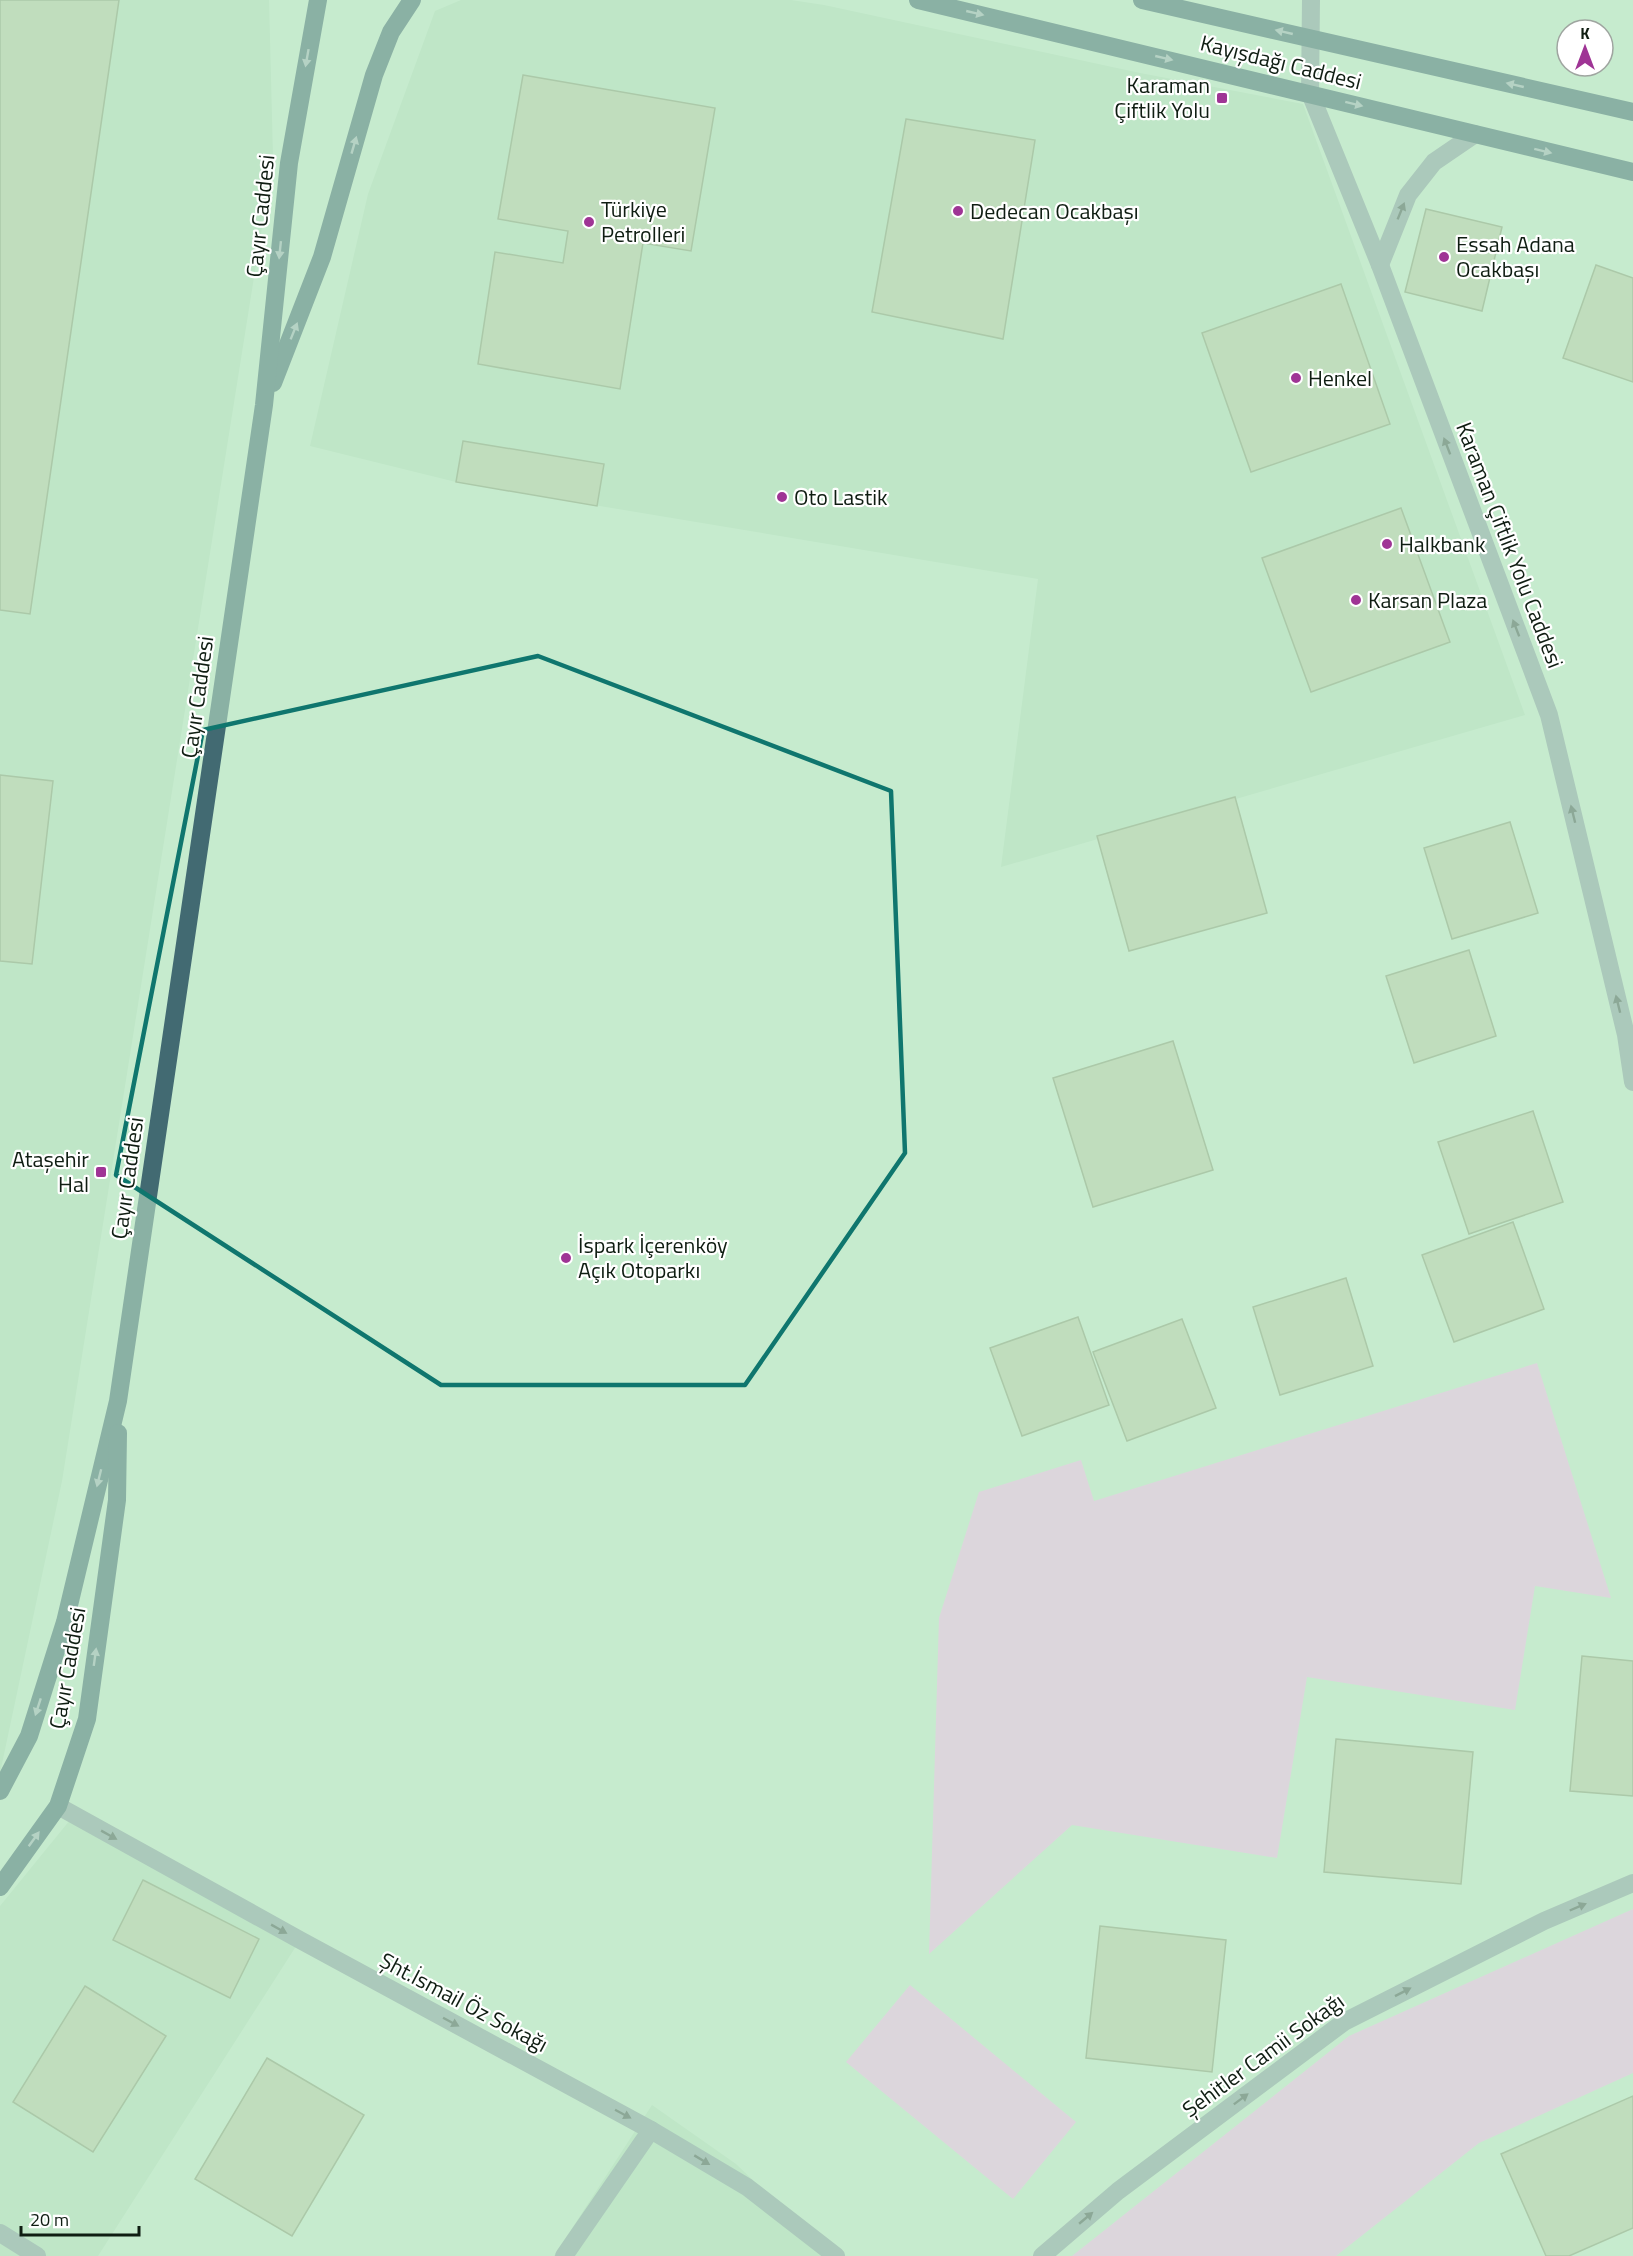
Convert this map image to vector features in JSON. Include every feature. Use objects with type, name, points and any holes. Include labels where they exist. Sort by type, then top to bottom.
[{"type":"main road","name":"Çayır Caddesi","points":[[0,1791],[29,1736],[65,1622],[118,1401],[264,405],[289,163],[318,0]]},
{"type":"main road","points":[[264,405],[322,257],[374,75],[391,32],[412,0]]},
{"type":"main road","name":"Kayışdağı Caddesi","points":[[918,0],[1633,172]]},
{"type":"main road","name":"Kayışdağı Caddesi","points":[[1142,0],[1633,112]]},
{"type":"main road","name":"Çayır Caddesi","points":[[0,1887],[58,1806],[87,1719],[117,1500],[118,1401]]},
{"type":"street","name":"Karaman Çiftlik Yolu Caddesi","points":[[1311,0],[1310,93],[1380,265],[1549,716],[1629,1034],[1633,1082]]},
{"type":"street","points":[[1380,265],[1408,195],[1434,162],[1475,134]]},
{"type":"street","name":"Şht.İsmail Öz Sokağı","points":[[58,1806],[300,1941],[651,2130],[747,2187],[836,2256]]},
{"type":"street","name":"Şehitler Camii Sokağı","points":[[1042,2256],[1118,2191],[1344,2022],[1544,1921],[1633,1883]]},
{"type":"street","points":[[564,2256],[651,2130]]},
{"type":"street","points":[[0,2233],[37,2256]]},
{"type":"highlighted area","points":[[538,656],[891,791],[905,1153],[745,1385],[441,1385],[116,1175],[203,730]]},
{"type":"shaded area","points":[[0,0],[269,0],[273,158],[62,1481],[0,1773]]},
{"type":"shaded area","points":[[461,0],[791,0],[824,5],[1140,73],[1303,104],[1525,715],[1001,867],[1038,579],[456,482],[310,446],[368,194],[435,11]]},
{"type":"shaded area","points":[[1537,1363],[1611,1598],[1535,1586],[1515,1710],[1307,1677],[1277,1858],[1072,1825],[929,1954],[939,1618],[979,1492],[1081,1460],[1094,1501]]},
{"type":"shaded area","points":[[70,1820],[300,1940],[98,2256],[0,2256],[0,1906]]},
{"type":"shaded area","points":[[1633,1909],[1633,2073],[1479,2143],[1336,2256],[1072,2256],[1349,2036]]},
{"type":"shaded area","points":[[910,1985],[1076,2122],[1013,2199],[846,2062]]},
{"type":"shaded area","points":[[652,2105],[736,2164],[832,2256],[554,2256]]},
{"type":"building","points":[[0,0],[119,0],[30,614],[0,610]]},
{"type":"building","points":[[523,75],[715,108],[691,251],[643,243],[620,389],[478,364],[495,252],[563,263],[568,231],[498,219]]},
{"type":"building","points":[[906,119],[1035,140],[1003,339],[872,312]]},
{"type":"building","points":[[1426,209],[1502,227],[1482,311],[1405,292]]},
{"type":"building","points":[[1596,265],[1633,278],[1633,382],[1563,358]]},
{"type":"building","name":"Henkel","points":[[1341,284],[1390,424],[1251,472],[1202,333]]},
{"type":"building","points":[[463,441],[604,464],[597,506],[456,482]]},
{"type":"building","name":"Karsan Plaza","points":[[1401,508],[1450,642],[1311,692],[1262,558]]},
{"type":"building","points":[[0,775],[53,781],[32,964],[0,961]]},
{"type":"building","points":[[1235,797],[1267,913],[1129,951],[1097,836]]},
{"type":"building","points":[[1510,822],[1538,913],[1452,939],[1424,848]]},
{"type":"building","points":[[1469,950],[1496,1036],[1414,1063],[1386,976]]},
{"type":"building","points":[[1173,1041],[1213,1170],[1093,1207],[1053,1078]]},
{"type":"building","points":[[1533,1111],[1563,1202],[1469,1234],[1438,1142]]},
{"type":"building","points":[[1513,1222],[1544,1309],[1454,1342],[1422,1255]]},
{"type":"building","points":[[1346,1278],[1373,1366],[1280,1395],[1253,1307]]},
{"type":"building","points":[[1078,1317],[1109,1405],[1022,1436],[990,1348]]},
{"type":"building","points":[[1182,1319],[1216,1408],[1127,1441],[1093,1352]]},
{"type":"building","points":[[1582,1656],[1633,1661],[1633,1796],[1570,1791]]},
{"type":"building","points":[[1336,1739],[1473,1752],[1461,1884],[1324,1872]]},
{"type":"building","points":[[143,1880],[259,1939],[230,1998],[113,1940]]},
{"type":"building","points":[[1100,1926],[1226,1940],[1212,2072],[1086,2058]]},
{"type":"building","points":[[85,1986],[166,2036],[93,2152],[13,2102]]},
{"type":"building","points":[[267,2058],[364,2115],[292,2236],[195,2179]]},
{"type":"building","points":[[1633,2096],[1633,2228],[1569,2256],[1546,2256],[1501,2154]]},
{"type":"place","name":"Karaman Çiftlik Yolu","points":[[1222,98]]},
{"type":"place","name":"Dedecan Ocakbaşı","points":[[958,211]]},
{"type":"place","name":"Türkiye Petrolleri","points":[[589,222]]},
{"type":"place","name":"Essah Adana Ocakbaşı","points":[[1444,257]]},
{"type":"place","name":"Henkel","points":[[1296,378]]},
{"type":"place","name":"Oto Lastik","points":[[782,497]]},
{"type":"place","name":"Halkbank","points":[[1387,544]]},
{"type":"place","name":"Karsan Plaza","points":[[1356,600]]},
{"type":"place","name":"Ataşehir Hal","points":[[101,1172]]},
{"type":"place","name":"İspark İçerenköy Açık Otoparkı","points":[[566,1258]]}]
